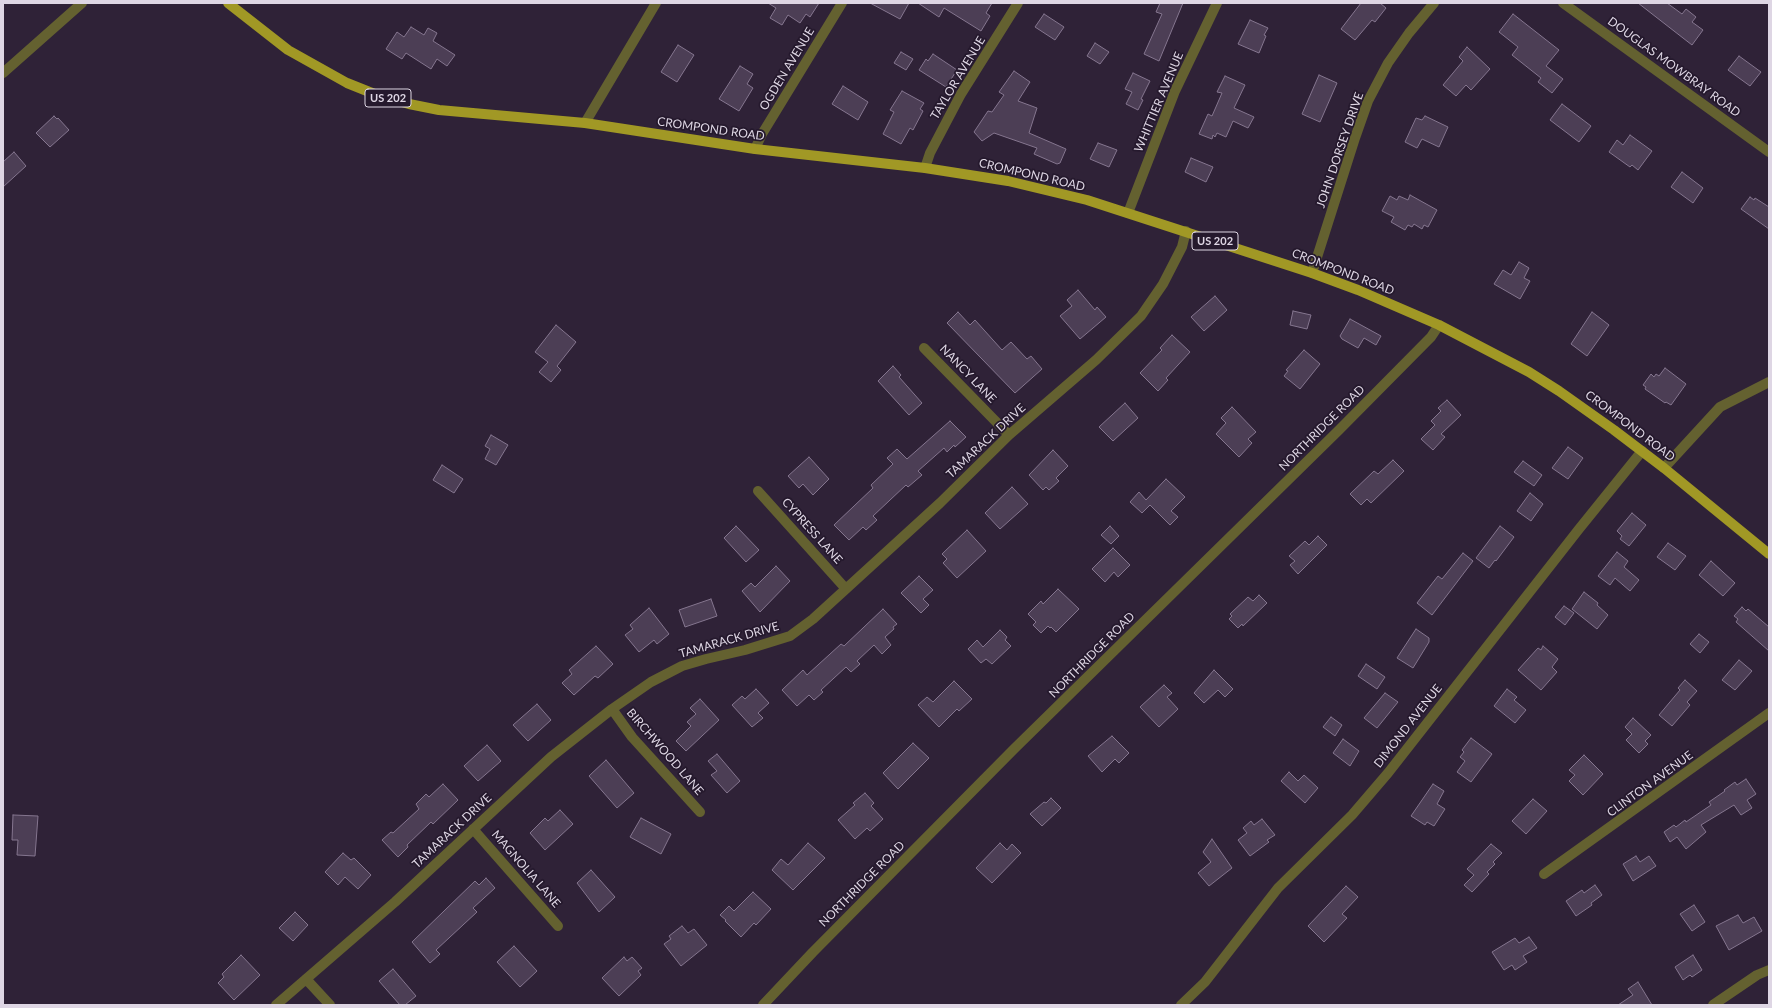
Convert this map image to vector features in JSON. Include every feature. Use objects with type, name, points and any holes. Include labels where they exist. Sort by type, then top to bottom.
[{"type":"main road","name":"CROMPOND ROAD","points":[[228,3],[288,50],[347,83],[377,95],[409,104],[439,110],[585,123],[755,149],[924,168],[1008,181],[1128,213],[1312,273],[1358,290],[1439,325],[1501,356],[1535,376],[1588,410],[1664,468],[1769,554]]},
{"type":"street","points":[[3,73],[82,3]]},
{"type":"street","points":[[585,123],[656,3]]},
{"type":"street","name":"OGDEN AVENUE","points":[[755,149],[762,134],[842,3]]},
{"type":"street","name":"TAYLOR AVENUE","points":[[924,168],[930,153],[961,94],[1018,3]]},
{"type":"street","name":"WHITTIER AVENUE","points":[[1128,213],[1175,91],[1218,3]]},
{"type":"street","name":"JOHN DORSEY DRIVE","points":[[1312,273],[1368,101],[1388,63],[1409,32],[1434,3]]},
{"type":"street","name":"DOUGLAS MOWBRAY ROAD","points":[[1563,3],[1769,152]]},
{"type":"street","name":"TAMARACK DRIVE","points":[[276,1005],[395,902],[551,757],[612,709],[651,682],[682,666],[706,658],[745,650],[790,636],[813,619],[940,502],[1009,435],[1096,360],[1141,316],[1166,278],[1182,247],[1186,232]]},
{"type":"street","name":"NORTHRIDGE ROAD","points":[[763,1005],[813,952],[1014,750],[1339,430],[1431,337],[1439,325]]},
{"type":"street","name":"NANCY LANE","points":[[924,348],[1009,435]]},
{"type":"street","points":[[1664,468],[1720,407],[1769,382]]},
{"type":"street","name":"DIMOND AVENUE","points":[[1181,1005],[1205,982],[1278,888],[1352,815],[1388,773],[1579,529],[1642,452]]},
{"type":"street","name":"CYPRESS LANE","points":[[758,491],[846,589]]},
{"type":"street","name":"BIRCHWOOD LANE","points":[[612,709],[632,737],[700,812]]},
{"type":"street","name":"CLINTON AVENUE","points":[[1544,874],[1769,713]]},
{"type":"street","name":"MAGNOLIA LANE","points":[[473,829],[558,926]]},
{"type":"street","points":[[1713,1005],[1757,976],[1769,970]]},
{"type":"street","points":[[306,979],[330,1005]]},
{"type":"building","points":[[768,3],[819,3],[810,17],[806,14],[800,23],[788,15],[782,25],[770,18],[776,8]]},
{"type":"building","points":[[870,3],[909,3],[900,19]]},
{"type":"building","points":[[918,3],[992,3],[986,13],[990,16],[981,31],[944,8],[939,17]]},
{"type":"building","points":[[1160,3],[1183,3],[1159,61],[1144,54],[1162,14],[1156,12]]},
{"type":"building","points":[[1361,3],[1380,3],[1386,8],[1375,22],[1372,20],[1355,40],[1341,29]]},
{"type":"building","points":[[1638,3],[1667,3],[1682,14],[1686,9],[1696,17],[1692,22],[1703,30],[1692,45]]},
{"type":"building","points":[[1044,14],[1064,27],[1055,40],[1035,27]]},
{"type":"building","points":[[1513,14],[1559,50],[1546,66],[1563,79],[1552,93],[1538,82],[1541,78],[1512,55],[1518,47],[1499,32]]},
{"type":"building","points":[[1250,20],[1268,28],[1264,35],[1266,36],[1259,53],[1238,44]]},
{"type":"building","points":[[411,27],[424,35],[428,28],[437,33],[433,41],[455,55],[447,66],[437,59],[431,69],[406,53],[402,59],[386,49],[397,32],[404,37]]},
{"type":"building","points":[[1095,43],[1109,52],[1100,64],[1087,56]]},
{"type":"building","points":[[678,45],[694,55],[677,82],[661,72]]},
{"type":"building","points":[[1467,47],[1490,69],[1471,90],[1466,85],[1456,96],[1443,85],[1463,61],[1459,57]]},
{"type":"building","points":[[901,52],[913,59],[906,70],[894,63]]},
{"type":"building","points":[[933,54],[957,70],[946,87],[919,70],[926,59],[928,61]]},
{"type":"building","points":[[1739,56],[1761,72],[1750,86],[1728,70]]},
{"type":"building","points":[[740,66],[753,74],[747,84],[753,88],[739,111],[719,99]]},
{"type":"building","points":[[1014,71],[1030,82],[1018,101],[1037,108],[1029,133],[1066,149],[1060,163],[1057,164],[1034,154],[1037,148],[994,133],[982,141],[974,132],[988,111],[992,112],[1004,95],[999,92]]},
{"type":"building","points":[[1133,73],[1150,81],[1141,99],[1143,100],[1138,110],[1126,104],[1132,92],[1125,89]]},
{"type":"building","points":[[1319,75],[1337,83],[1320,122],[1302,114]]},
{"type":"building","points":[[1225,76],[1245,85],[1234,108],[1254,117],[1248,128],[1233,121],[1226,137],[1217,133],[1215,137],[1213,135],[1212,139],[1199,134],[1208,114],[1212,116],[1222,93],[1217,92]]},
{"type":"building","points":[[843,86],[868,102],[858,120],[832,104]]},
{"type":"building","points":[[902,91],[924,103],[920,109],[923,111],[913,130],[910,128],[901,144],[883,134],[894,112],[890,110]]},
{"type":"building","points":[[1562,104],[1591,126],[1579,142],[1550,120]]},
{"type":"building","points":[[54,116],[57,119],[58,118],[69,130],[50,147],[36,133]]},
{"type":"building","points":[[1425,116],[1448,127],[1439,147],[1422,139],[1417,148],[1405,142],[1416,118],[1422,120]]},
{"type":"building","points":[[1630,135],[1652,151],[1638,170],[1632,165],[1630,167],[1609,152],[1617,140],[1623,145]]},
{"type":"building","points":[[1098,143],[1117,150],[1109,167],[1090,159]]},
{"type":"building","points":[[14,152],[26,166],[3,187],[3,162]]},
{"type":"building","points":[[1191,158],[1213,167],[1206,182],[1185,172]]},
{"type":"building","points":[[1682,172],[1703,188],[1693,203],[1671,187]]},
{"type":"building","points":[[1410,195],[1437,210],[1428,227],[1424,225],[1422,229],[1414,224],[1412,227],[1408,225],[1405,230],[1391,222],[1394,217],[1382,211],[1390,196],[1397,200],[1399,196],[1408,200]]},
{"type":"building","points":[[1750,197],[1754,200],[1755,198],[1769,207],[1769,229],[1741,209]]},
{"type":"building","points":[[1519,262],[1529,268],[1524,278],[1530,281],[1520,299],[1494,284],[1503,270],[1511,275]]},
{"type":"building","points":[[1078,290],[1095,310],[1097,307],[1106,317],[1080,339],[1060,316],[1072,306],[1067,300]]},
{"type":"building","points":[[1215,296],[1227,310],[1204,331],[1191,317]]},
{"type":"building","points":[[1293,311],[1311,315],[1307,329],[1290,325]]},
{"type":"building","points":[[958,312],[970,325],[975,320],[1002,350],[1011,342],[1027,359],[1031,356],[1042,369],[1015,393],[947,323]]},
{"type":"building","points":[[1592,312],[1609,325],[1587,356],[1571,344]]},
{"type":"building","points":[[1350,319],[1381,336],[1376,345],[1364,338],[1358,348],[1342,339],[1340,336]]},
{"type":"building","points":[[556,325],[576,342],[557,366],[561,370],[551,382],[539,372],[548,362],[535,352]]},
{"type":"building","points":[[1172,335],[1190,352],[1166,378],[1168,380],[1158,391],[1140,373],[1162,350],[1160,348]]},
{"type":"building","points":[[1304,350],[1320,364],[1300,389],[1284,376],[1288,371],[1286,370]]},
{"type":"building","points":[[893,366],[901,375],[899,377],[922,403],[909,415],[878,381]]},
{"type":"building","points":[[1665,368],[1686,384],[1671,405],[1666,402],[1665,403],[1645,389],[1646,387],[1643,385],[1651,374],[1654,377],[1656,374],[1659,376]]},
{"type":"building","points":[[1447,400],[1461,415],[1441,434],[1445,437],[1433,450],[1421,439],[1435,425],[1431,421],[1441,411],[1438,408]]},
{"type":"building","points":[[1125,403],[1138,418],[1113,441],[1099,427]]},
{"type":"building","points":[[1232,407],[1256,432],[1248,439],[1252,443],[1239,457],[1216,434],[1226,423],[1221,418]]},
{"type":"building","points":[[950,421],[966,437],[947,452],[944,448],[918,471],[922,475],[908,487],[906,485],[873,516],[877,520],[866,530],[863,527],[849,540],[834,525],[873,488],[871,485],[893,464],[887,458],[897,449],[907,459]]},
{"type":"building","points":[[491,435],[508,445],[496,465],[485,459],[490,449],[485,446]]},
{"type":"building","points":[[1568,447],[1583,458],[1568,479],[1552,468]]},
{"type":"building","points":[[1053,450],[1068,466],[1056,478],[1059,481],[1049,490],[1046,487],[1043,490],[1029,475]]},
{"type":"building","points":[[809,457],[829,479],[813,495],[803,484],[799,488],[788,476]]},
{"type":"building","points":[[1393,460],[1404,471],[1371,503],[1367,499],[1361,505],[1350,494],[1374,471],[1378,474]]},
{"type":"building","points":[[1523,461],[1542,475],[1534,486],[1514,472]]},
{"type":"building","points":[[442,465],[463,479],[454,493],[433,480]]},
{"type":"building","points":[[1166,479],[1185,497],[1171,511],[1178,517],[1170,525],[1150,505],[1142,513],[1130,502],[1139,492],[1146,500]]},
{"type":"building","points":[[1012,487],[1028,504],[1000,529],[985,513]]},
{"type":"building","points":[[1530,493],[1543,504],[1531,521],[1517,511]]},
{"type":"building","points":[[1632,513],[1646,525],[1629,546],[1620,539],[1622,536],[1617,531]]},
{"type":"building","points":[[736,526],[759,550],[746,562],[724,538]]},
{"type":"building","points":[[1110,526],[1119,536],[1111,544],[1101,535]]},
{"type":"building","points":[[1500,526],[1514,537],[1489,568],[1476,558]]},
{"type":"building","points":[[967,530],[986,551],[957,578],[943,563],[947,559],[942,554]]},
{"type":"building","points":[[1318,536],[1327,545],[1298,574],[1290,565],[1295,561],[1289,556],[1305,541],[1309,545]]},
{"type":"building","points":[[1668,543],[1686,556],[1675,570],[1657,557]]},
{"type":"building","points":[[1113,548],[1130,565],[1118,577],[1114,572],[1105,582],[1092,569]]},
{"type":"building","points":[[1617,552],[1628,561],[1624,567],[1639,580],[1630,591],[1615,578],[1610,585],[1598,576]]},
{"type":"building","points":[[1463,553],[1473,561],[1432,615],[1417,603],[1438,576],[1442,579]]},
{"type":"building","points":[[1711,561],[1735,583],[1723,596],[1699,575]]},
{"type":"building","points":[[776,566],[790,581],[760,612],[742,591],[751,583],[755,587]]},
{"type":"building","points":[[919,576],[933,590],[923,599],[929,605],[921,613],[901,593]]},
{"type":"building","points":[[1058,589],[1079,609],[1056,632],[1048,626],[1041,633],[1033,625],[1036,622],[1028,614],[1041,601],[1043,604]]},
{"type":"building","points":[[1584,592],[1598,603],[1597,605],[1608,615],[1597,629],[1572,609]]},
{"type":"building","points":[[1259,595],[1267,603],[1243,626],[1242,624],[1238,628],[1229,619],[1232,616],[1230,614],[1248,597],[1253,601]]},
{"type":"building","points":[[711,599],[717,616],[685,627],[679,610]]},
{"type":"building","points":[[1564,606],[1574,613],[1565,625],[1555,617]]},
{"type":"building","points":[[1742,607],[1746,611],[1748,609],[1769,627],[1769,651],[1736,622],[1738,619],[1734,616]]},
{"type":"building","points":[[649,608],[669,634],[657,644],[654,640],[639,652],[625,635],[633,629],[630,625]]},
{"type":"building","points":[[883,609],[897,624],[885,637],[891,645],[882,654],[874,645],[857,661],[860,664],[851,672],[846,667],[821,690],[823,692],[814,700],[809,695],[797,706],[782,690],[803,670],[807,675],[841,644],[844,646]]},
{"type":"building","points":[[1416,629],[1429,638],[1429,642],[1413,668],[1397,658]]},
{"type":"building","points":[[1000,630],[1007,637],[1005,640],[1011,646],[992,664],[986,659],[981,663],[968,649],[977,640],[983,647]]},
{"type":"building","points":[[1699,634],[1709,642],[1700,653],[1690,644]]},
{"type":"building","points":[[596,646],[613,664],[598,678],[595,676],[574,695],[562,683],[572,674],[569,670]]},
{"type":"building","points":[[1543,646],[1558,659],[1552,667],[1557,672],[1541,690],[1518,670],[1538,648],[1541,650]]},
{"type":"building","points":[[1739,660],[1752,671],[1735,690],[1722,680]]},
{"type":"building","points":[[1366,664],[1385,677],[1377,689],[1358,676]]},
{"type":"building","points":[[1214,670],[1233,689],[1225,697],[1218,690],[1204,703],[1194,693]]},
{"type":"building","points":[[1685,680],[1697,691],[1687,702],[1690,705],[1672,726],[1659,715],[1680,690],[1678,688]]},
{"type":"building","points":[[954,681],[972,699],[959,711],[957,709],[939,727],[918,705],[927,697],[933,702]]},
{"type":"building","points":[[1164,685],[1172,693],[1167,697],[1178,709],[1159,727],[1140,707]]},
{"type":"building","points":[[756,689],[769,703],[758,713],[763,718],[752,727],[732,705],[742,696],[745,699]]},
{"type":"building","points":[[1507,689],[1517,697],[1514,700],[1526,710],[1515,723],[1494,706]]},
{"type":"building","points":[[1385,693],[1398,702],[1377,728],[1364,718]]},
{"type":"building","points":[[700,699],[719,720],[686,751],[676,741],[691,726],[687,722],[696,714],[690,708]]},
{"type":"building","points":[[537,704],[551,720],[528,741],[513,725]]},
{"type":"building","points":[[1331,717],[1342,725],[1335,736],[1323,727]]},
{"type":"building","points":[[1633,718],[1651,735],[1645,741],[1648,744],[1639,753],[1626,740],[1632,734],[1625,727]]},
{"type":"building","points":[[1112,736],[1129,753],[1119,763],[1115,759],[1102,772],[1088,756]]},
{"type":"building","points":[[1471,738],[1492,754],[1471,782],[1457,772],[1465,761],[1460,757],[1464,752],[1462,750]]},
{"type":"building","points":[[1343,739],[1359,751],[1350,766],[1333,753]]},
{"type":"building","points":[[913,743],[929,758],[898,789],[883,773]]},
{"type":"building","points":[[487,745],[501,761],[478,781],[464,766]]},
{"type":"building","points":[[717,754],[740,781],[727,793],[711,775],[717,771],[708,761]]},
{"type":"building","points":[[1584,755],[1603,774],[1583,795],[1569,781],[1575,775],[1569,770]]},
{"type":"building","points":[[606,760],[634,793],[617,808],[589,776]]},
{"type":"building","points":[[1289,772],[1298,781],[1304,775],[1318,788],[1305,803],[1281,781]]},
{"type":"building","points":[[1746,779],[1756,794],[1747,800],[1752,808],[1741,815],[1734,805],[1701,825],[1706,832],[1686,849],[1677,837],[1670,842],[1664,832],[1674,825],[1676,827],[1685,820],[1686,822],[1711,805],[1709,802],[1735,782],[1737,785]]},
{"type":"building","points":[[443,784],[458,800],[433,824],[431,822],[407,845],[408,847],[398,857],[382,840],[391,832],[393,833],[419,809],[416,804],[426,794],[429,797]]},
{"type":"building","points":[[1433,784],[1444,791],[1437,804],[1445,809],[1434,826],[1427,822],[1425,825],[1411,816]]},
{"type":"building","points":[[865,793],[874,803],[871,806],[883,819],[870,831],[867,828],[855,839],[838,820],[855,805],[853,803]]},
{"type":"building","points":[[1051,798],[1061,808],[1042,826],[1030,814]]},
{"type":"building","points":[[1533,799],[1547,811],[1526,834],[1512,821]]},
{"type":"building","points":[[560,810],[573,824],[545,850],[530,833],[545,818],[548,821]]},
{"type":"building","points":[[13,815],[38,816],[35,856],[17,855],[18,840],[12,840]]},
{"type":"building","points":[[641,818],[671,834],[661,854],[630,837]]},
{"type":"building","points":[[1262,819],[1275,835],[1267,840],[1269,842],[1250,856],[1238,840],[1247,833],[1243,828],[1251,821],[1254,825]]},
{"type":"building","points":[[1212,839],[1232,868],[1209,886],[1198,873],[1211,862],[1203,852]]},
{"type":"building","points":[[808,843],[825,858],[793,890],[772,870],[781,859],[788,865]]},
{"type":"building","points":[[1000,843],[1007,850],[1012,844],[1021,853],[992,883],[976,868]]},
{"type":"building","points":[[1491,844],[1502,853],[1493,862],[1495,864],[1487,872],[1489,874],[1472,892],[1464,885],[1474,875],[1467,869]]},
{"type":"building","points":[[343,853],[351,860],[354,858],[371,875],[358,889],[345,877],[338,885],[325,872]]},
{"type":"building","points":[[1636,856],[1640,862],[1649,856],[1656,866],[1633,881],[1623,864]]},
{"type":"building","points":[[591,870],[615,897],[599,912],[577,883]]},
{"type":"building","points":[[486,878],[495,888],[473,908],[477,912],[436,950],[440,954],[430,963],[412,942],[475,881],[479,885]]},
{"type":"building","points":[[1595,885],[1602,895],[1591,903],[1592,905],[1576,916],[1566,901],[1582,890],[1584,893]]},
{"type":"building","points":[[1346,886],[1358,897],[1342,914],[1347,918],[1324,942],[1308,926]]},
{"type":"building","points":[[753,892],[771,909],[756,925],[754,923],[741,937],[720,915],[729,906],[734,911]]},
{"type":"building","points":[[1694,905],[1705,922],[1692,931],[1680,914]]},
{"type":"building","points":[[295,912],[308,925],[293,941],[279,928]]},
{"type":"building","points":[[1738,915],[1743,923],[1754,917],[1762,931],[1729,950],[1716,926]]},
{"type":"building","points":[[682,926],[688,933],[694,929],[707,945],[681,966],[664,944],[671,939],[669,936]]},
{"type":"building","points":[[1529,937],[1537,948],[1523,956],[1527,962],[1515,970],[1512,965],[1504,970],[1492,952],[1515,938],[1519,943]]},
{"type":"building","points":[[514,946],[537,971],[520,987],[497,962]]},
{"type":"building","points":[[241,955],[260,975],[234,1000],[218,983],[224,977],[222,974]]},
{"type":"building","points":[[1693,955],[1702,970],[1692,977],[1690,975],[1683,980],[1675,967]]},
{"type":"building","points":[[624,957],[627,961],[632,957],[642,968],[638,971],[641,975],[619,996],[602,978]]},
{"type":"building","points":[[393,969],[416,996],[405,1005],[400,1005],[379,981]]},
{"type":"building","points":[[1638,982],[1652,1005],[1618,1005],[1633,995],[1628,989]]}]
